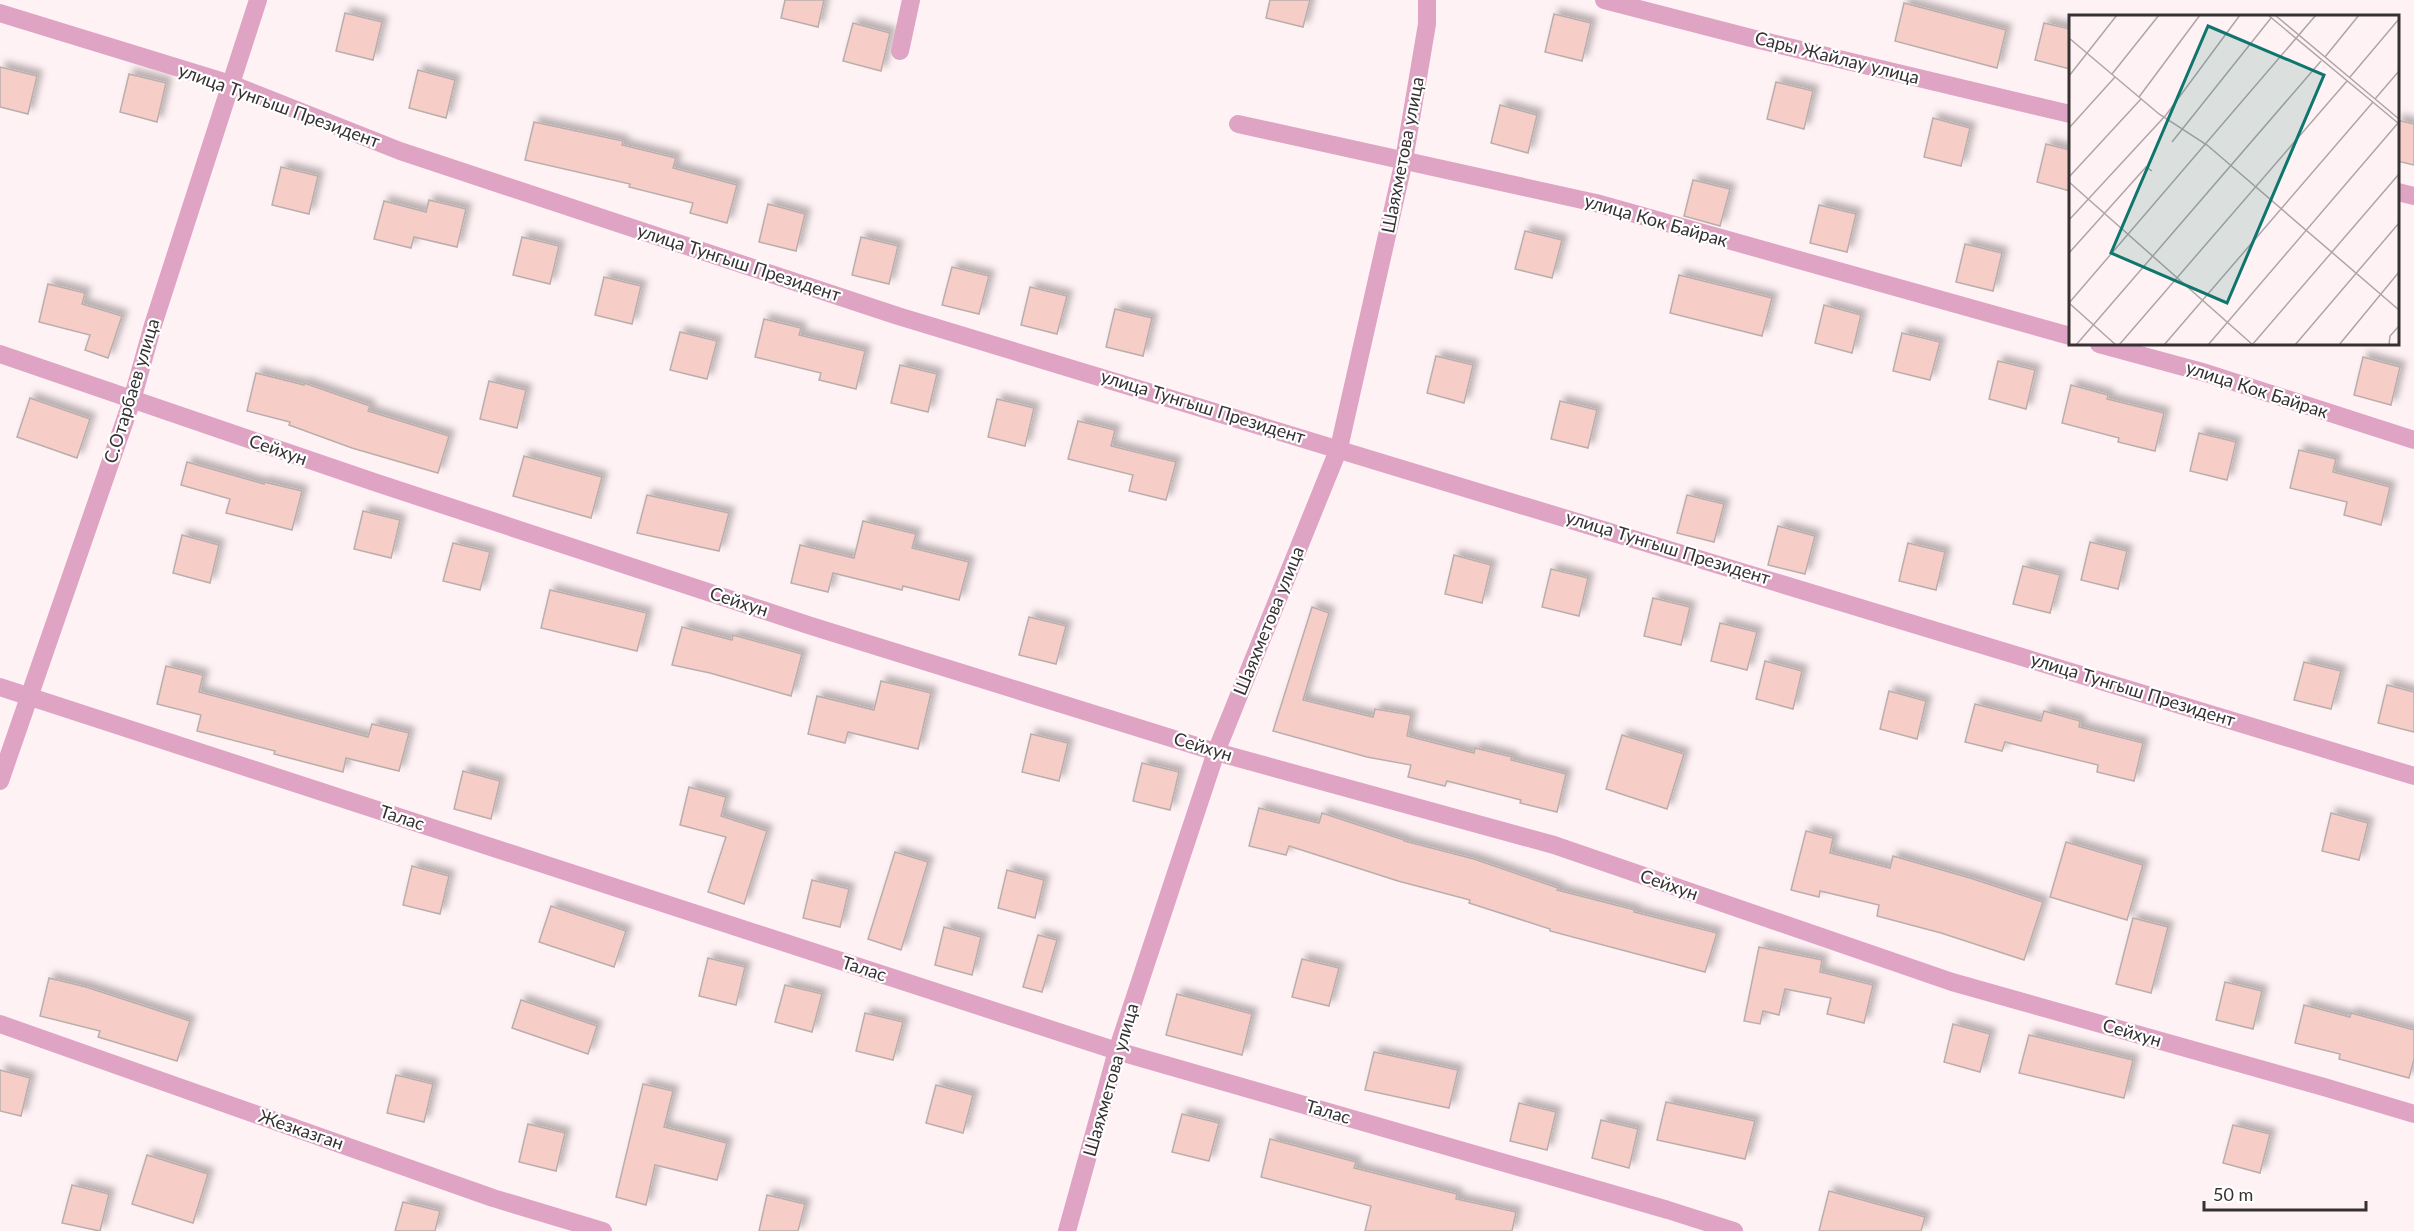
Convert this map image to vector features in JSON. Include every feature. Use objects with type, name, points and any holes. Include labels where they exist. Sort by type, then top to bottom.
[{"type":"street","name":"С.Отарбаев улица","points":[[0,781],[132,400],[153,325],[258,0]]},
{"type":"street","points":[[900,51],[911,0]]},
{"type":"street","name":"Шаяхметова улица","points":[[1067,1231],[1117,1052],[1216,752],[1339,448],[1404,160],[1427,24],[1427,0]]},
{"type":"street","name":"Сары Жайлау улица","points":[[1604,0],[1755,39],[2069,114]]},
{"type":"street","name":"улица Тунгыш Президент","points":[[0,13],[231,84],[400,151],[898,316],[2414,776]]},
{"type":"street","name":"улица Кок Байрак","points":[[1238,124],[1596,203],[2069,336]]},
{"type":"street","points":[[2399,192],[2414,196]]},
{"type":"street","name":"улица Кок Байрак","points":[[2103,345],[2206,373],[2414,440]]},
{"type":"street","name":"Сейхун","points":[[0,354],[797,621],[1216,752],[1554,845],[1952,982],[2414,1114]]},
{"type":"street","name":"Талас","points":[[0,687],[1117,1052],[1734,1231]]},
{"type":"street","name":"Жезказган","points":[[0,1024],[493,1198],[603,1231]]},
{"type":"building","points":[[785,0],[824,0],[818,27],[781,18]]},
{"type":"building","points":[[1270,0],[1310,0],[1303,27],[1266,18]]},
{"type":"building","points":[[1904,3],[2006,30],[1997,68],[1895,41]]},
{"type":"building","points":[[345,13],[382,22],[373,60],[336,51]]},
{"type":"building","points":[[1554,14],[1591,23],[1582,61],[1545,52]]},
{"type":"building","points":[[853,23],[890,33],[881,71],[843,61]]},
{"type":"building","points":[[2044,23],[2069,29],[2069,69],[2035,60]]},
{"type":"building","points":[[0,67],[37,76],[28,114],[0,107]]},
{"type":"building","points":[[418,70],[455,80],[446,118],[409,108]]},
{"type":"building","points":[[129,74],[166,83],[157,122],[120,112]]},
{"type":"building","points":[[1776,82],[1813,91],[1804,129],[1767,119]]},
{"type":"building","points":[[1500,105],[1537,115],[1528,153],[1491,143]]},
{"type":"building","points":[[1933,118],[1970,128],[1961,166],[1924,157]]},
{"type":"building","points":[[2399,120],[2414,124],[2414,165],[2399,161]]},
{"type":"building","points":[[534,122],[623,141],[622,145],[676,158],[673,168],[737,185],[727,223],[690,213],[693,203],[629,187],[630,184],[525,160]]},
{"type":"building","points":[[2046,144],[2069,150],[2069,191],[2037,182]]},
{"type":"building","points":[[281,167],[318,176],[309,214],[272,205]]},
{"type":"building","points":[[1693,180],[1730,189],[1720,226],[1684,216]]},
{"type":"building","points":[[429,200],[466,209],[457,247],[414,237],[411,248],[374,239],[384,201],[426,212]]},
{"type":"building","points":[[768,204],[805,214],[796,251],[759,242]]},
{"type":"building","points":[[1819,205],[1856,214],[1847,252],[1810,243]]},
{"type":"building","points":[[1525,231],[1562,240],[1552,278],[1515,269]]},
{"type":"building","points":[[522,237],[559,246],[550,284],[513,275]]},
{"type":"building","points":[[861,237],[898,246],[889,284],[852,275]]},
{"type":"building","points":[[1965,244],[2002,253],[1993,291],[1956,282]]},
{"type":"building","points":[[952,267],[989,276],[979,314],[942,305]]},
{"type":"building","points":[[1679,275],[1772,298],[1762,336],[1670,313]]},
{"type":"building","points":[[604,277],[641,286],[632,324],[595,315]]},
{"type":"building","points":[[48,284],[85,293],[82,304],[122,316],[108,358],[85,350],[90,335],[39,322]]},
{"type":"building","points":[[1030,287],[1067,296],[1057,334],[1021,325]]},
{"type":"building","points":[[1824,305],[1861,315],[1852,353],[1815,343]]},
{"type":"building","points":[[1115,309],[1152,318],[1143,356],[1106,347]]},
{"type":"building","points":[[764,319],[801,328],[799,335],[865,351],[856,389],[819,380],[821,373],[755,357]]},
{"type":"building","points":[[680,332],[717,341],[707,379],[670,370]]},
{"type":"building","points":[[1902,333],[1940,342],[1930,380],[1893,371]]},
{"type":"building","points":[[1436,356],[1473,365],[1464,403],[1427,393]]},
{"type":"building","points":[[2363,357],[2400,367],[2391,405],[2354,395]]},
{"type":"building","points":[[1998,361],[2035,370],[2026,409],[1989,399]]},
{"type":"building","points":[[900,365],[937,374],[928,412],[891,403]]},
{"type":"building","points":[[256,373],[304,385],[304,383],[370,406],[368,411],[449,436],[438,473],[352,448],[289,425],[290,422],[247,411]]},
{"type":"building","points":[[489,381],[526,390],[517,428],[480,419]]},
{"type":"building","points":[[2071,385],[2108,395],[2107,399],[2164,413],[2155,451],[2118,442],[2119,438],[2062,423]]},
{"type":"building","points":[[30,398],[90,419],[77,458],[17,437]]},
{"type":"building","points":[[997,399],[1034,408],[1025,446],[988,437]]},
{"type":"building","points":[[1560,401],[1597,410],[1588,448],[1551,439]]},
{"type":"building","points":[[1078,421],[1115,430],[1111,446],[1176,462],[1166,500],[1129,491],[1133,475],[1068,459]]},
{"type":"building","points":[[2199,433],[2236,442],[2227,480],[2190,471]]},
{"type":"building","points":[[2299,450],[2336,459],[2333,472],[2390,487],[2381,525],[2344,515],[2347,502],[2290,488]]},
{"type":"building","points":[[524,456],[602,477],[591,518],[513,496]]},
{"type":"building","points":[[187,462],[264,484],[264,482],[302,491],[292,530],[226,513],[230,499],[181,485]]},
{"type":"building","points":[[647,495],[729,513],[719,551],[637,533]]},
{"type":"building","points":[[1687,495],[1724,504],[1714,542],[1677,533]]},
{"type":"building","points":[[363,511],[400,520],[391,558],[354,549]]},
{"type":"building","points":[[863,521],[916,534],[912,548],[969,562],[959,600],[903,586],[902,590],[833,573],[828,592],[791,583],[800,545],[854,558]]},
{"type":"building","points":[[1778,526],[1815,536],[1805,574],[1768,565]]},
{"type":"building","points":[[182,535],[219,545],[210,583],[173,573]]},
{"type":"building","points":[[2090,542],[2127,551],[2118,589],[2081,580]]},
{"type":"building","points":[[453,543],[490,552],[480,590],[443,581]]},
{"type":"building","points":[[1908,543],[1945,552],[1936,590],[1899,581]]},
{"type":"building","points":[[1454,555],[1491,565],[1482,603],[1445,594]]},
{"type":"building","points":[[2023,566],[2060,575],[2050,613],[2013,604]]},
{"type":"building","points":[[1551,569],[1588,578],[1579,616],[1542,607]]},
{"type":"building","points":[[550,590],[647,613],[637,651],[541,628]]},
{"type":"building","points":[[1653,598],[1690,607],[1681,645],[1644,636]]},
{"type":"building","points":[[1312,607],[1329,613],[1303,700],[1373,717],[1375,709],[1411,715],[1407,736],[1474,753],[1475,748],[1566,774],[1557,812],[1447,781],[1445,786],[1408,777],[1411,765],[1367,757],[1273,731]]},
{"type":"building","points":[[1029,617],[1066,626],[1056,664],[1019,655]]},
{"type":"building","points":[[1720,623],[1757,632],[1747,670],[1711,661]]},
{"type":"building","points":[[682,627],[732,640],[733,635],[802,654],[791,696],[710,673],[672,665]]},
{"type":"building","points":[[1765,661],[1802,671],[1793,709],[1756,699]]},
{"type":"building","points":[[2304,662],[2341,671],[2331,709],[2294,700]]},
{"type":"building","points":[[166,666],[203,675],[199,692],[368,737],[372,724],[409,733],[399,771],[346,758],[343,772],[274,754],[275,751],[197,731],[201,715],[157,704]]},
{"type":"building","points":[[881,681],[931,693],[918,749],[848,732],[845,743],[808,734],[817,696],[874,710]]},
{"type":"building","points":[[2387,685],[2414,692],[2414,732],[2378,723]]},
{"type":"building","points":[[1889,691],[1926,701],[1917,739],[1880,729]]},
{"type":"building","points":[[1975,704],[2041,721],[2044,711],[2080,721],[2079,727],[2143,743],[2134,781],[2097,772],[2098,765],[2005,742],[2002,751],[1965,742]]},
{"type":"building","points":[[1031,734],[1068,743],[1059,781],[1022,772]]},
{"type":"building","points":[[1622,735],[1684,754],[1667,809],[1606,789]]},
{"type":"building","points":[[1142,763],[1179,772],[1170,810],[1133,801]]},
{"type":"building","points":[[463,771],[500,781],[491,819],[454,809]]},
{"type":"building","points":[[689,787],[726,797],[721,816],[767,831],[744,904],[708,892],[726,837],[680,825]]},
{"type":"building","points":[[1259,808],[1319,823],[1322,813],[1404,841],[1474,859],[1558,888],[1557,890],[1717,933],[1705,972],[1550,931],[1550,929],[1469,903],[1470,900],[1398,881],[1289,846],[1286,855],[1249,846]]},
{"type":"building","points":[[2331,813],[2368,823],[2359,860],[2322,851]]},
{"type":"building","points":[[1806,831],[1833,838],[1830,853],[1890,868],[1893,856],[2043,902],[2024,960],[1941,933],[1877,916],[1879,905],[1820,891],[1819,897],[1791,890]]},
{"type":"building","points":[[2066,842],[2143,865],[2127,920],[2050,897]]},
{"type":"building","points":[[895,852],[928,862],[901,950],[868,939]]},
{"type":"building","points":[[412,866],[449,876],[440,914],[403,905]]},
{"type":"building","points":[[1007,870],[1044,880],[1035,918],[998,908]]},
{"type":"building","points":[[812,880],[849,889],[840,927],[803,918]]},
{"type":"building","points":[[551,906],[626,931],[614,967],[539,942]]},
{"type":"building","points":[[2133,918],[2168,927],[2151,993],[2116,984]]},
{"type":"building","points":[[944,927],[981,937],[972,975],[935,965]]},
{"type":"building","points":[[1038,935],[1057,940],[1042,992],[1023,987]]},
{"type":"building","points":[[1759,947],[1822,960],[1820,972],[1873,985],[1864,1023],[1827,1014],[1831,998],[1785,989],[1779,1015],[1763,1011],[1760,1024],[1744,1021]]},
{"type":"building","points":[[708,958],[745,967],[736,1005],[699,996]]},
{"type":"building","points":[[1302,959],[1339,968],[1329,1006],[1292,997]]},
{"type":"building","points":[[49,978],[86,987],[190,1021],[177,1061],[98,1037],[100,1031],[40,1016]]},
{"type":"building","points":[[2225,982],[2262,991],[2253,1029],[2216,1020]]},
{"type":"building","points":[[785,985],[822,994],[812,1032],[775,1022]]},
{"type":"building","points":[[1177,994],[1252,1014],[1242,1055],[1166,1035]]},
{"type":"building","points":[[521,1000],[597,1026],[588,1054],[512,1028]]},
{"type":"building","points":[[2304,1005],[2350,1017],[2351,1013],[2414,1030],[2414,1059],[2409,1078],[2339,1059],[2340,1054],[2295,1043]]},
{"type":"building","points":[[865,1013],[903,1022],[893,1060],[856,1051]]},
{"type":"building","points":[[1953,1024],[1990,1034],[1980,1072],[1944,1062]]},
{"type":"building","points":[[2029,1035],[2133,1060],[2124,1098],[2019,1073]]},
{"type":"building","points":[[1374,1052],[1458,1070],[1449,1108],[1365,1090]]},
{"type":"building","points":[[0,1070],[30,1078],[21,1116],[0,1111]]},
{"type":"building","points":[[396,1075],[433,1084],[424,1122],[387,1113]]},
{"type":"building","points":[[643,1084],[673,1091],[664,1127],[727,1143],[717,1180],[655,1165],[646,1205],[616,1197]]},
{"type":"building","points":[[936,1085],[973,1095],[963,1133],[926,1123]]},
{"type":"building","points":[[1666,1102],[1755,1121],[1745,1159],[1657,1140]]},
{"type":"building","points":[[1519,1103],[1556,1112],[1547,1150],[1510,1141]]},
{"type":"building","points":[[1182,1114],[1219,1123],[1209,1161],[1172,1152]]},
{"type":"building","points":[[1601,1120],[1638,1129],[1629,1168],[1592,1158]]},
{"type":"building","points":[[528,1124],[565,1133],[556,1171],[519,1162]]},
{"type":"building","points":[[2233,1125],[2270,1134],[2260,1173],[2223,1163]]},
{"type":"building","points":[[1270,1139],[1356,1162],[1354,1168],[1457,1194],[1456,1199],[1516,1212],[1512,1231],[1365,1231],[1371,1206],[1261,1177]]},
{"type":"building","points":[[147,1155],[208,1174],[193,1223],[132,1204]]},
{"type":"building","points":[[72,1185],[109,1194],[100,1231],[62,1223]]},
{"type":"building","points":[[1829,1191],[1925,1217],[1921,1231],[1819,1231]]},
{"type":"building","points":[[767,1195],[805,1204],[798,1231],[759,1231]]},
{"type":"building","points":[[403,1202],[440,1211],[435,1231],[395,1231]]}]
